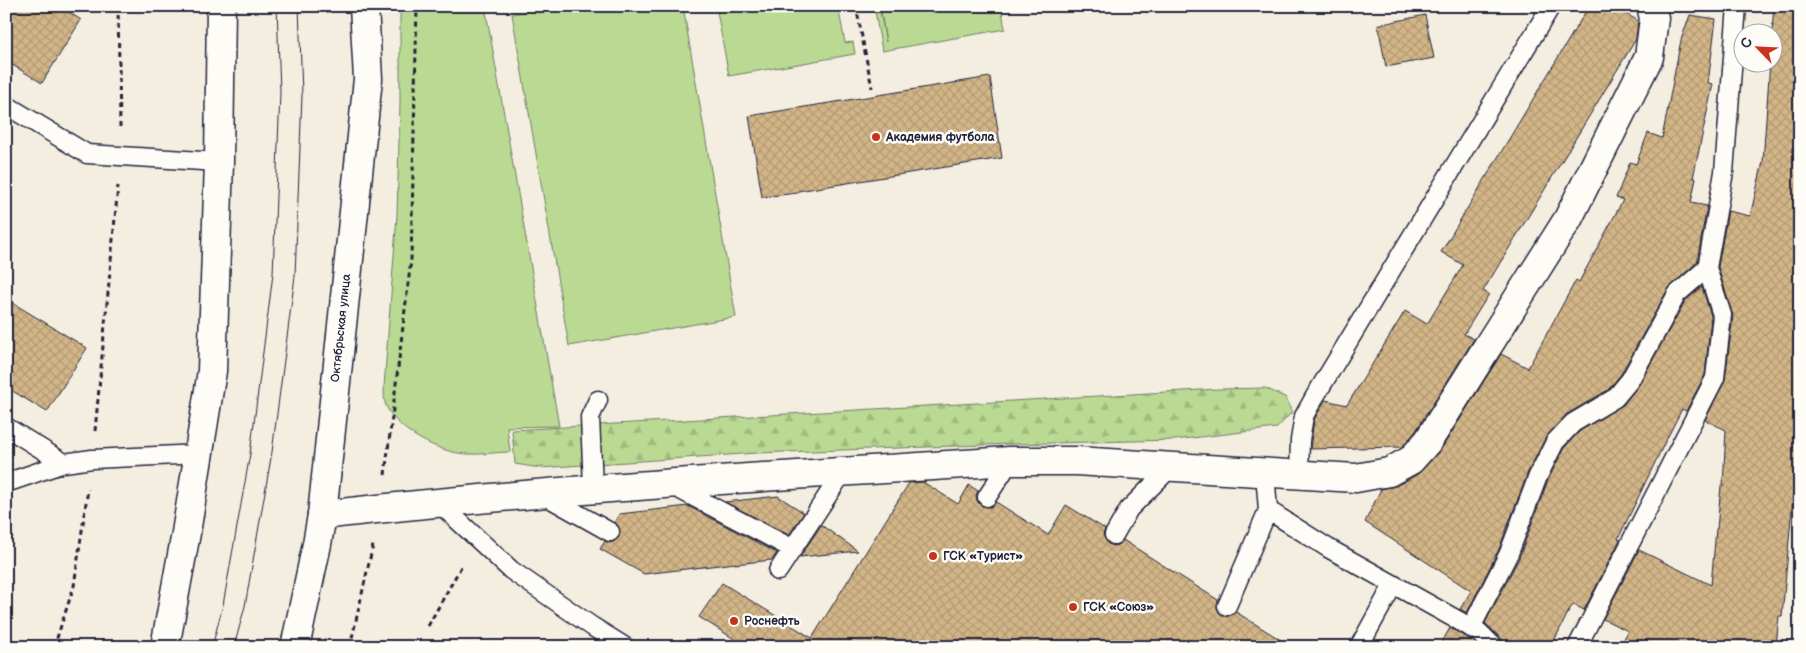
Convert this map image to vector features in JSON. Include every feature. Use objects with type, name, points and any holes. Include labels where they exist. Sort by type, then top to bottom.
[{"type":"street","points":[[165,647],[186,533],[212,371],[219,162],[221,6]]},
{"type":"street","name":"Октябрьская улица","points":[[295,647],[322,514],[368,79],[364,6]]},
{"type":"street","points":[[322,514],[593,488],[1010,462],[1076,461],[1356,478],[1389,472],[1411,460],[1428,441],[1568,219],[1649,58],[1654,18],[1651,6]]},
{"type":"lane","points":[[1299,475],[1300,440],[1304,416],[1551,6]]},
{"type":"lane","points":[[1577,647],[1715,378],[1722,315],[1707,268],[1724,172],[1737,6]]},
{"type":"lane","points":[[6,105],[87,154],[219,162]]},
{"type":"lane","points":[[1471,628],[1509,552],[1538,476],[1555,442],[1573,423],[1615,398],[1630,380],[1677,294],[1707,268]]},
{"type":"lane","points":[[593,488],[590,418],[598,400]]},
{"type":"lane","points":[[6,427],[64,463]]},
{"type":"lane","points":[[6,483],[64,463],[92,459],[199,454]]},
{"type":"lane","points":[[987,497],[1010,462]]},
{"type":"lane","points":[[1114,535],[1129,509],[1171,467]]},
{"type":"lane","points":[[778,572],[843,472]]},
{"type":"lane","points":[[1227,606],[1268,510],[1265,473]]},
{"type":"lane","points":[[668,484],[793,549]]},
{"type":"lane","points":[[541,493],[610,532]]},
{"type":"lane","points":[[438,502],[510,570],[625,647]]},
{"type":"lane","points":[[1268,510],[1328,548],[1479,632],[1494,647]]},
{"type":"lane","points":[[1359,647],[1393,585]]},
{"type":"path","points":[[54,647],[74,586],[92,459],[120,157],[118,6]]},
{"type":"path","points":[[350,647],[381,508],[411,260],[417,6]]},
{"type":"path","points":[[856,6],[872,88]]},
{"type":"path","points":[[428,626],[477,538]]},
{"type":"green space","points":[[400,6],[485,6],[559,426],[507,427],[510,452],[467,454],[445,450],[410,432],[400,424],[385,404],[384,387],[397,215]]},
{"type":"green space","points":[[558,6],[683,6],[736,317],[569,346],[512,14]]},
{"type":"green space","points":[[716,6],[838,6],[845,43],[853,42],[855,54],[729,76]]},
{"type":"green space","points":[[874,6],[879,6],[886,42],[880,6],[1001,6],[1005,29],[882,51]]},
{"type":"green space","points":[[1265,388],[1285,397],[1292,412],[1277,428],[1175,440],[757,453],[540,468],[515,464],[512,430],[1218,389]]},
{"type":"building","points":[[6,6],[59,6],[81,20],[42,83],[6,61]]},
{"type":"building","points":[[1589,6],[1614,6],[1638,21],[1636,39],[1483,291],[1489,294],[1464,334],[1474,339],[1415,432],[1402,447],[1310,449],[1314,420],[1325,400],[1347,405],[1405,311],[1427,324],[1463,265],[1441,252]]},
{"type":"building","points":[[1774,6],[1800,6],[1800,376],[1794,486],[1782,616],[1779,616],[1776,647],[1620,647],[1628,631],[1603,619],[1639,550],[1711,585],[1721,486],[1723,486],[1726,430],[1705,420],[1725,380],[1733,316],[1718,267],[1728,211],[1750,216],[1763,162],[1769,72],[1784,72],[1784,22],[1773,22]]},
{"type":"building","points":[[1425,15],[1434,58],[1386,67],[1378,25]]},
{"type":"building","points":[[1690,15],[1716,19],[1708,83],[1713,84],[1693,178],[1696,178],[1691,203],[1707,206],[1697,262],[1668,289],[1621,374],[1608,390],[1567,414],[1546,437],[1528,472],[1499,549],[1467,613],[1460,609],[1471,591],[1365,522],[1381,489],[1396,486],[1418,474],[1440,451],[1501,354],[1528,368],[1576,280],[1579,282],[1623,200],[1616,198],[1630,162],[1636,164],[1648,133],[1662,138],[1681,40]]},
{"type":"building","name":"Академия футбола","points":[[990,77],[1002,158],[798,191],[798,193],[762,197],[749,116]]},
{"type":"building","points":[[1702,287],[1711,316],[1705,375],[1686,411],[1682,409],[1618,539],[1620,540],[1584,610],[1574,605],[1571,607],[1551,647],[1504,647],[1502,639],[1485,623],[1519,558],[1548,480],[1564,448],[1580,431],[1623,405],[1639,385],[1685,301]]},
{"type":"building","points":[[6,299],[87,348],[47,412],[6,387]]},
{"type":"building","points":[[923,482],[958,504],[969,485],[978,491],[977,501],[982,506],[991,507],[996,502],[1048,535],[1066,505],[1105,529],[1103,535],[1108,544],[1114,546],[1120,544],[1123,540],[1218,600],[1217,608],[1222,616],[1229,616],[1236,612],[1292,647],[747,647],[699,617],[722,583],[812,638],[909,483]]},
{"type":"building","points":[[778,496],[804,513],[789,535],[725,502]]},
{"type":"building","points":[[688,506],[777,553],[772,560],[644,574],[600,549],[605,541],[610,543],[619,537],[619,527],[615,522],[619,514]]},
{"type":"building","points":[[821,525],[858,551],[800,557]]},
{"type":"building","points":[[1450,628],[1473,641],[1479,647],[1439,647]]},
{"type":"tram line","points":[[212,647],[223,605],[250,454],[273,274],[280,93],[277,6]]},
{"type":"tram line","points":[[234,647],[245,606],[272,452],[295,276],[302,95],[299,6]]},
{"type":"place","name":"Академия футбола","points":[[876,137]]},
{"type":"place","name":"ГСК «Турист»","points":[[933,556]]},
{"type":"place","name":"ГСК «Союз»","points":[[1073,607]]},
{"type":"place","name":"Роснефть","points":[[734,621]]}]
